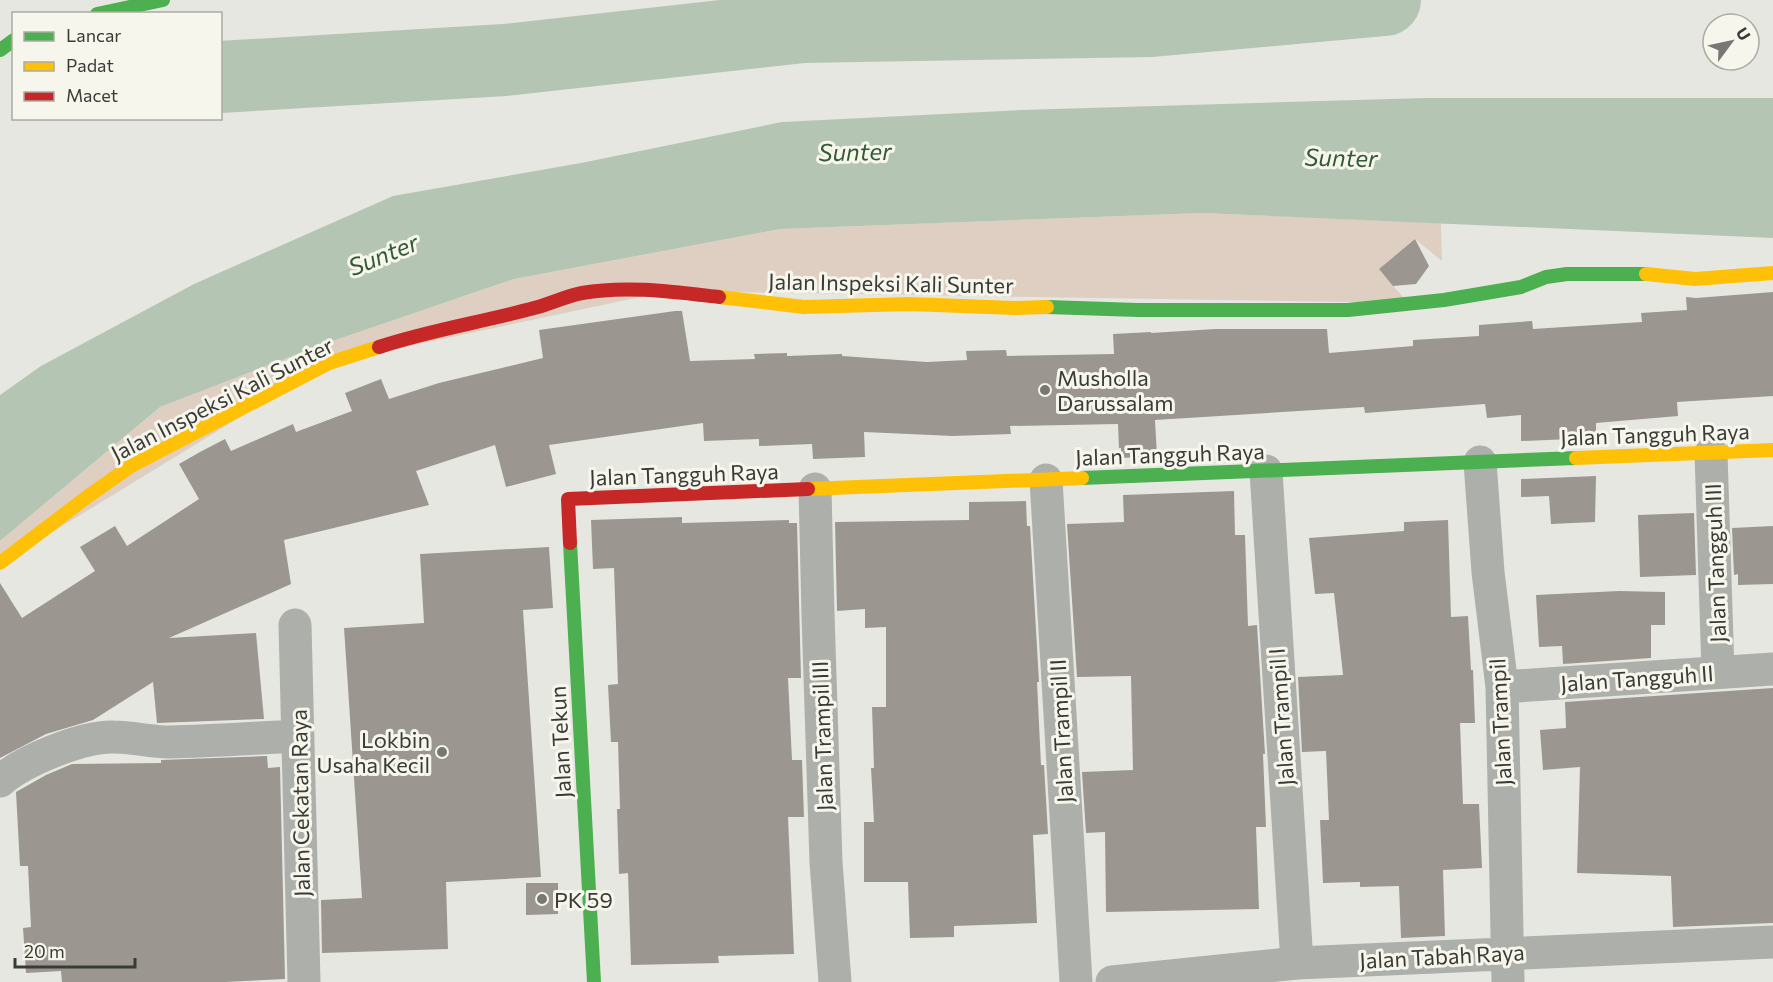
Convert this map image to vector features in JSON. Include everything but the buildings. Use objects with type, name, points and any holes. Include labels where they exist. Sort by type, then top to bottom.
[{"type":"main road","points":[[106,12],[163,0]]},
{"type":"main road","name":"Jalan Inspeksi Kali Sunter","points":[[0,564],[87,497],[132,466],[329,363],[413,336],[534,308],[582,293],[615,290],[669,291],[804,307],[909,304],[1138,310],[1348,310],[1444,300],[1521,287],[1546,277],[1567,274],[1650,274],[1695,279],[1773,273]]},
{"type":"main road","name":"Jalan Tangguh Raya","points":[[568,499],[1773,450]]},
{"type":"main road","name":"Jalan Tekun","points":[[568,499],[594,982]]},
{"type":"street","name":"Jalan Tangguh III","points":[[1711,453],[1718,672]]},
{"type":"street","name":"Jalan Trampil","points":[[1480,462],[1488,572],[1502,687],[1508,967]]},
{"type":"street","name":"Jalan Trampil I","points":[[1266,471],[1297,963]]},
{"type":"street","name":"Jalan Trampil II","points":[[1046,480],[1076,982]]},
{"type":"street","name":"Jalan Trampil III","points":[[815,489],[826,862],[835,982]]},
{"type":"street","name":"Jalan Cekatan Raya","points":[[295,625],[304,982]]},
{"type":"street","name":"Jalan Tangguh II","points":[[1502,687],[1773,669]]},
{"type":"street","points":[[0,782],[12,771],[53,752],[84,741],[112,736],[165,742],[298,736]]},
{"type":"street","name":"Jalan Tabah Raya","points":[[1112,982],[1297,963],[1508,967],[1773,942]]},
{"type":"shaded area","points":[[1202,213],[1441,223],[1442,261],[1415,239],[1379,269],[1408,303],[669,291],[329,363],[0,564],[0,541],[160,407],[321,345],[514,279],[780,229]]},
{"type":"water","name":"Sunter","points":[[1424,98],[1773,98],[1773,238],[1202,213],[780,229],[514,279],[321,345],[160,407],[0,541],[0,395],[41,366],[194,284],[393,196],[581,163],[782,122],[1021,110]]},
{"type":"waterway","points":[[222,77],[505,60],[803,27],[1152,21],[1385,0]]},
{"type":"traffic: fast","points":[[106,12],[163,0]]},
{"type":"traffic: fast","points":[[0,50],[12,41]]},
{"type":"traffic: fast","points":[[1047,307],[1138,310],[1348,310],[1444,300],[1521,287],[1546,277],[1567,274],[1646,274]]},
{"type":"traffic: fast","points":[[1082,478],[1576,458]]},
{"type":"traffic: fast","points":[[570,543],[594,982]]},
{"type":"traffic: slow","points":[[1646,274],[1695,279],[1773,273]]},
{"type":"traffic: slow","points":[[719,297],[804,307],[909,304],[1047,307]]},
{"type":"traffic: slow","points":[[0,563],[131,466],[329,363],[379,347]]},
{"type":"traffic: slow","points":[[1576,458],[1773,450]]},
{"type":"traffic: slow","points":[[808,489],[1082,478]]},
{"type":"traffic: jam","points":[[379,347],[534,308],[582,293],[633,289],[719,297]]},
{"type":"traffic: jam","points":[[570,543],[568,499],[808,489]]},
{"type":"place","name":"Musholla Darussalam","points":[[1045,390]]},
{"type":"place","name":"Lokbin Usaha Kecil","points":[[442,752]]},
{"type":"place","name":"PK 59","points":[[542,899]]}]
